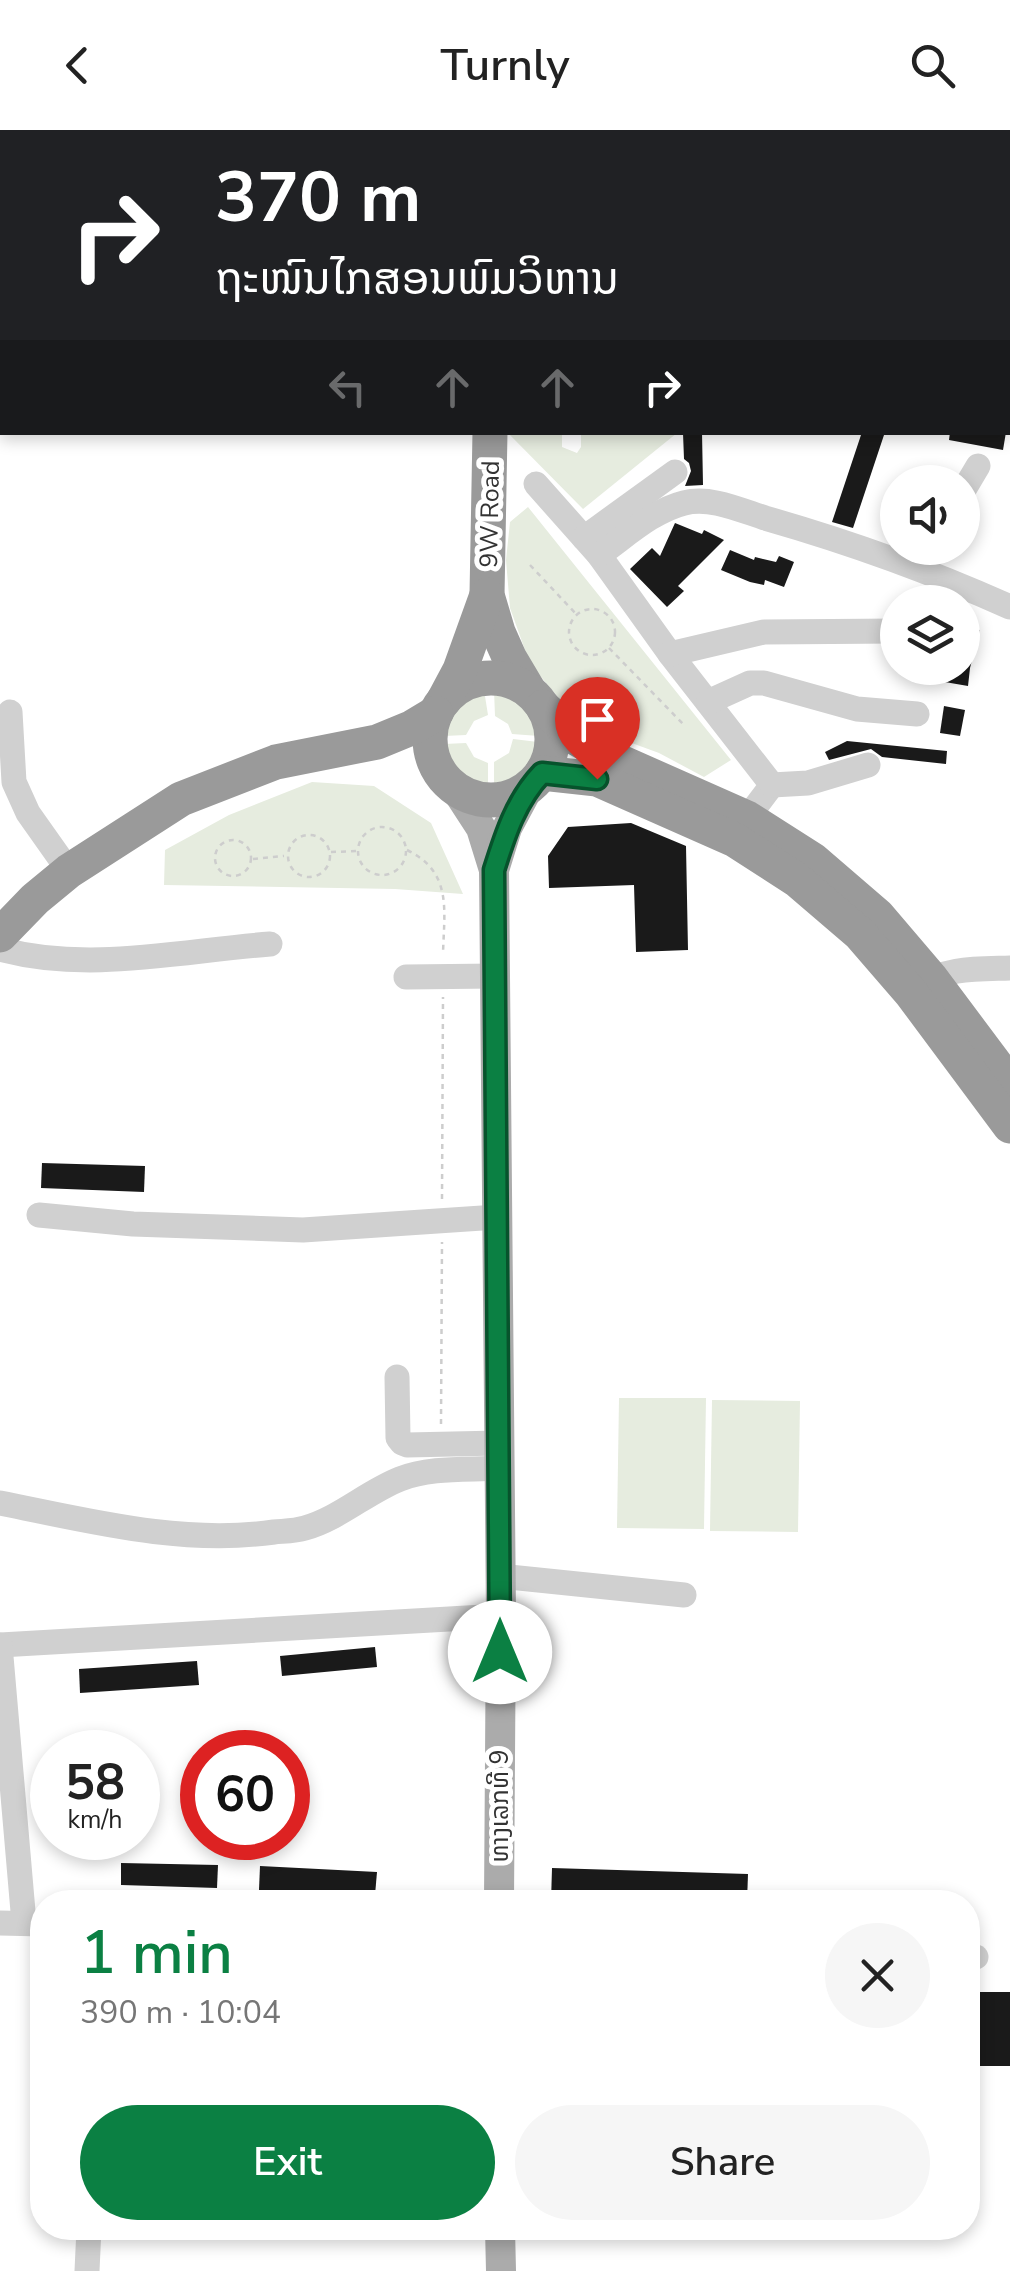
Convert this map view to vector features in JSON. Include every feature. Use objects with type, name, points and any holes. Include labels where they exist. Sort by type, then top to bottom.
[{"type":"highway","name":"9W Road","points":[[488,594],[490,435]]},
{"type":"highway","points":[[377,742],[414,755],[472,797],[492,800],[512,796],[535,780],[550,757],[550,722],[510,659],[488,594]]},
{"type":"highway","points":[[448,780],[432,754],[430,733],[465,657],[488,594]]},
{"type":"highway","points":[[0,934],[69,871],[181,799],[276,762],[377,742],[411,728],[458,688],[494,678],[513,682],[576,738],[607,756],[747,818],[812,860],[878,916],[1010,1126]]},
{"type":"highway","points":[[535,780],[597,779],[735,840],[798,880],[921,985],[1010,1084]]},
{"type":"main road","name":"ທາງເລກທີ 9","points":[[448,780],[481,828],[494,870]]},
{"type":"main road","name":"ທາງເລກທີ 9","points":[[498,1890],[501,1616],[494,870],[506,828],[535,780]]},
{"type":"main road","points":[[500,2240],[501,2271]]},
{"type":"street","points":[[592,547],[675,472]]},
{"type":"street","points":[[536,484],[592,547],[772,785]]},
{"type":"street","points":[[592,547],[685,502],[713,502],[880,547]]},
{"type":"street","points":[[933,565],[954,585]]},
{"type":"street","points":[[980,596],[1006,598]]},
{"type":"street","points":[[670,654],[764,632],[880,631]]},
{"type":"street","points":[[708,702],[750,683],[764,682],[857,710],[916,714]]},
{"type":"street","points":[[10,712],[14,782],[28,814],[69,871]]},
{"type":"street","points":[[747,818],[772,785],[808,783],[868,765]]},
{"type":"street","points":[[0,949],[35,958],[118,960],[270,944]]},
{"type":"street","points":[[921,985],[973,969],[1010,968]]},
{"type":"street","points":[[406,977],[495,976]]},
{"type":"street","points":[[40,1215],[133,1224],[304,1230],[497,1217]]},
{"type":"street","points":[[397,1378],[398,1438],[402,1443],[499,1455]]},
{"type":"street","points":[[0,1503],[120,1528],[252,1536],[305,1528],[402,1478],[499,1455]]},
{"type":"street","points":[[500,1576],[684,1595]]},
{"type":"street","points":[[22,1924],[0,1645],[501,1616]]},
{"type":"street","points":[[87,2271],[89,2240]]},
{"type":"path","points":[[530,566],[576,615]]},
{"type":"path","points":[[592,609],[606,614],[614,629],[609,648],[592,656],[577,650],[568,632],[576,615],[592,609]]},
{"type":"path","points":[[609,648],[684,726]]},
{"type":"path","points":[[377,827],[401,834],[407,850],[402,866],[382,876],[362,866],[358,852],[363,836],[377,827]]},
{"type":"path","points":[[304,834],[317,836],[330,852],[328,866],[310,877],[291,869],[287,856],[292,842],[304,834]]},
{"type":"path","points":[[237,840],[247,846],[251,859],[243,873],[232,876],[217,868],[214,857],[224,841],[237,840]]},
{"type":"path","points":[[407,850],[440,879],[444,897],[440,1425]]},
{"type":"path","points":[[330,852],[358,852]]},
{"type":"path","points":[[251,859],[287,856]]},
{"type":"shaded area","points":[[510,435],[562,435],[562,447],[577,453],[581,435],[675,435],[583,509]]},
{"type":"shaded area","points":[[528,507],[731,760],[704,777],[659,753],[618,738],[574,716],[530,664],[510,608],[506,560],[510,522]]},
{"type":"shaded area","points":[[484,690],[488,715],[474,721],[466,735],[444,736],[456,707]]},
{"type":"shaded area","points":[[494,690],[512,695],[524,705],[539,736],[512,734],[508,724],[495,716]]},
{"type":"shaded area","points":[[513,739],[538,742],[533,758],[517,776],[494,785],[494,762],[509,753]]},
{"type":"shaded area","points":[[466,743],[474,757],[488,763],[488,785],[459,772],[450,760],[444,744]]},
{"type":"shaded area","points":[[312,782],[374,786],[431,823],[463,894],[164,885],[165,850],[229,815]]},
{"type":"shaded area","points":[[619,1398],[706,1398],[704,1529],[617,1528]]},
{"type":"shaded area","points":[[712,1400],[800,1401],[798,1532],[710,1531]]},
{"type":"building","points":[[683,435],[702,435],[703,485],[685,486],[691,471],[684,459]]},
{"type":"building","points":[[861,435],[884,435],[853,528],[832,522]]},
{"type":"building","points":[[950,435],[1006,435],[1003,450],[949,440]]},
{"type":"building","points":[[675,523],[724,540],[678,586],[684,591],[667,607],[630,569],[652,548],[660,556]]},
{"type":"building","points":[[730,550],[754,560],[755,557],[776,562],[779,556],[794,562],[784,587],[765,580],[764,585],[750,582],[721,570]]},
{"type":"building","points":[[944,706],[965,710],[960,736],[940,733]]},
{"type":"building","points":[[847,741],[947,751],[946,764],[882,757],[871,749],[829,760],[825,752]]},
{"type":"building","points":[[631,823],[686,846],[688,950],[636,952],[634,885],[549,888],[548,856],[568,827]]},
{"type":"building","points":[[42,1163],[145,1166],[144,1192],[41,1188]]},
{"type":"building","points":[[375,1647],[377,1667],[282,1676],[280,1656]]},
{"type":"building","points":[[197,1661],[199,1685],[80,1693],[79,1669]]},
{"type":"building","points":[[121,1863],[218,1865],[217,1888],[121,1885]]},
{"type":"building","points":[[260,1866],[377,1872],[375,1890],[259,1890]]},
{"type":"building","points":[[552,1868],[748,1874],[747,1890],[551,1890]]},
{"type":"building","points":[[980,1992],[1010,1992],[1010,2066],[980,2066]]},
{"type":"route","points":[[500,1652],[494,870],[506,828],[529,787],[542,773],[597,779]]}]
